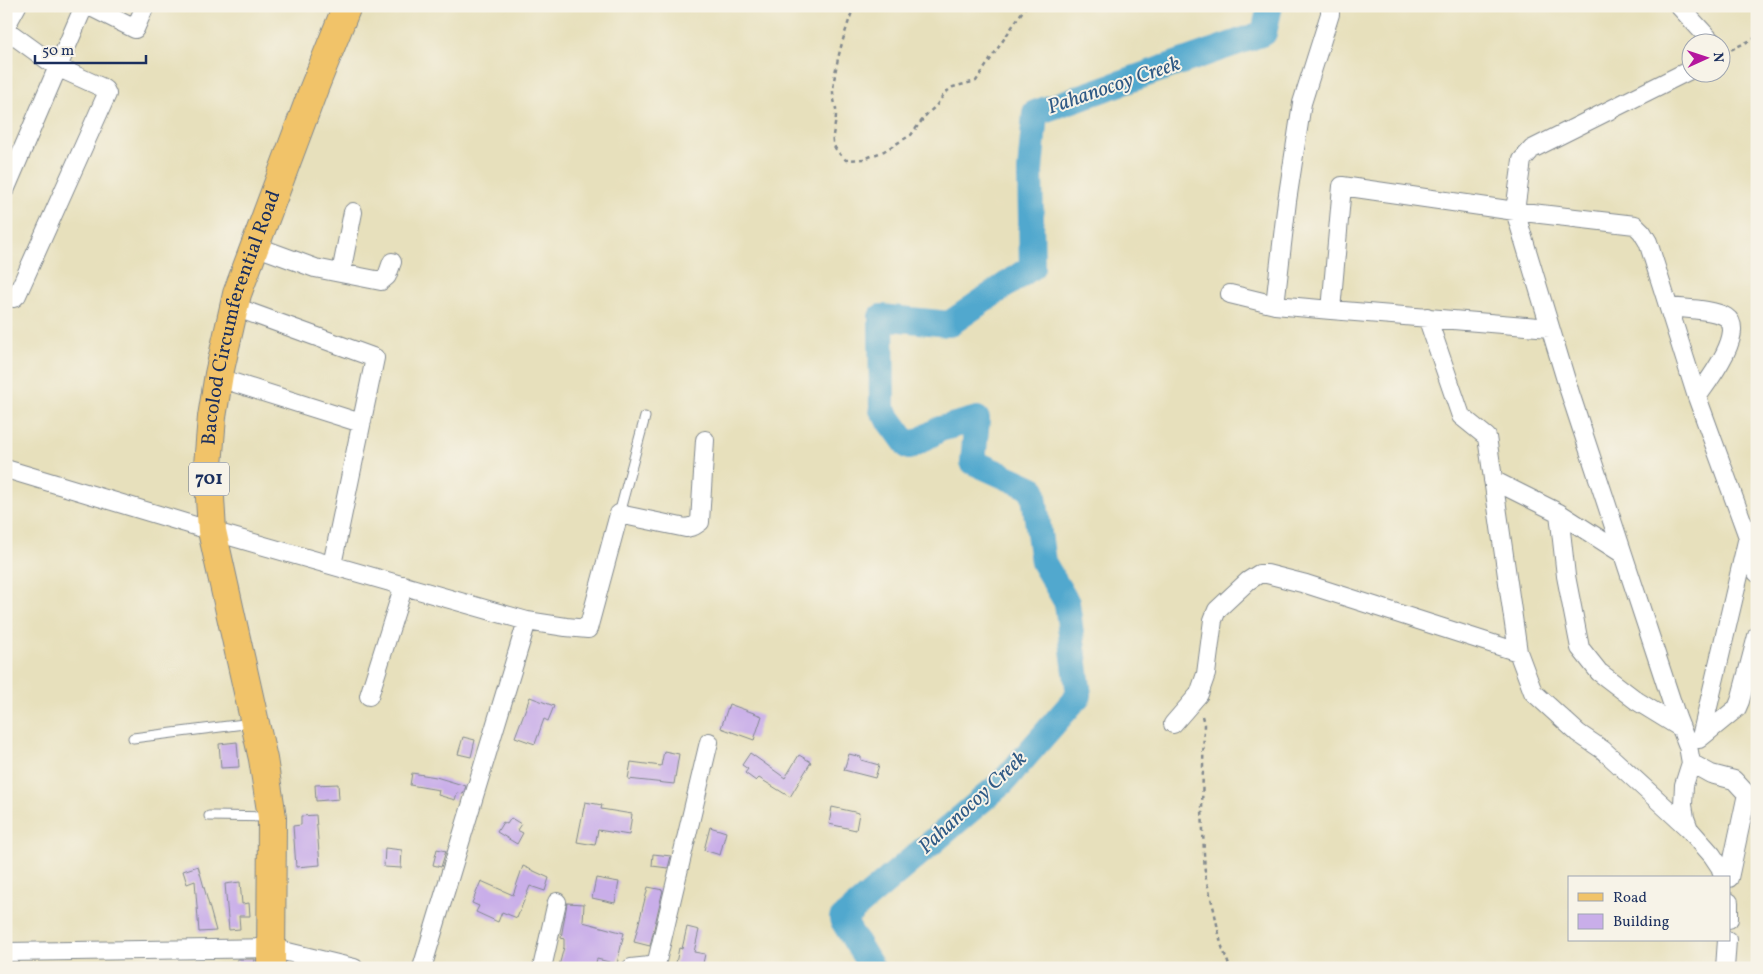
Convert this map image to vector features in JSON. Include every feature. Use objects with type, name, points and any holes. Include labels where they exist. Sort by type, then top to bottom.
[{"type":"main road","name":"Bacolod Circumferential Road","points":[[271,958],[272,817],[263,759],[212,531],[208,465],[212,417],[237,294],[314,88],[348,6]]},
{"type":"street","points":[[6,296],[14,298],[17,295],[106,94],[105,90],[101,87],[57,67],[6,28],[17,6]]},
{"type":"street","points":[[6,188],[84,6]]},
{"type":"street","points":[[89,6],[135,29],[145,6]]},
{"type":"street","points":[[1275,305],[1287,201],[1302,103],[1330,14],[1330,6]]},
{"type":"street","points":[[1679,6],[1703,32]]},
{"type":"street","points":[[1680,75],[1532,149],[1522,160],[1515,211],[1550,328],[1681,728],[1711,774],[1734,780],[1747,794],[1729,876]]},
{"type":"street","points":[[1331,310],[1342,186],[1515,211],[1635,225],[1648,242],[1697,397],[1748,537],[1757,574]]},
{"type":"street","points":[[341,273],[353,212]]},
{"type":"street","points":[[255,246],[315,268],[381,281],[387,276],[392,262]]},
{"type":"street","points":[[1230,294],[1275,305],[1550,328]]},
{"type":"street","points":[[234,307],[375,358],[332,565]]},
{"type":"street","points":[[1669,307],[1719,314],[1727,317],[1733,327],[1732,339],[1715,372],[1697,397]]},
{"type":"street","points":[[1427,317],[1461,416],[1487,437],[1518,652],[1533,692],[1578,733],[1603,750],[1689,829],[1712,855],[1723,876]]},
{"type":"street","points":[[219,378],[362,423]]},
{"type":"street","points":[[6,469],[212,531],[527,621],[588,629],[619,514],[686,528],[700,522],[705,440]]},
{"type":"street","points":[[1493,480],[1559,513],[1623,554]]},
{"type":"street","points":[[1559,513],[1566,576],[1580,648],[1599,672],[1637,701],[1681,728]]},
{"type":"street","points":[[1689,829],[1683,805],[1684,785],[1748,537]]},
{"type":"street","points":[[1173,724],[1198,694],[1206,674],[1213,620],[1217,610],[1248,581],[1259,574],[1267,574],[1306,584],[1518,652]]},
{"type":"street","points":[[369,696],[404,585]]},
{"type":"street","points":[[422,968],[527,621]]},
{"type":"street","points":[[1694,749],[1737,708],[1757,636]]},
{"type":"street","points":[[632,968],[650,966],[656,961],[709,742]]},
{"type":"street","points":[[542,968],[557,902]]},
{"type":"street","points":[[1725,968],[1727,942]]},
{"type":"street","points":[[8,949],[271,958],[354,968]]},
{"type":"lane","points":[[619,514],[645,417]]},
{"type":"lane","points":[[133,738],[255,723]]},
{"type":"lane","points":[[209,816],[272,817]]},
{"type":"path","points":[[854,6],[838,51],[833,89],[836,115],[832,137],[836,152],[846,160],[864,159],[884,151],[911,135],[945,93],[953,87],[976,81],[1026,6]]},
{"type":"path","points":[[1730,50],[1757,37]]},
{"type":"path","points":[[1198,694],[1204,724],[1202,809],[1205,875],[1221,944],[1230,968]]},
{"type":"building","points":[[530,697],[554,706],[548,721],[544,719],[535,744],[515,737]]},
{"type":"building","points":[[729,704],[762,716],[754,740],[721,728]]},
{"type":"building","points":[[463,737],[475,740],[471,757],[458,754]]},
{"type":"building","points":[[237,742],[239,767],[221,768],[219,744]]},
{"type":"building","points":[[664,751],[679,754],[674,784],[628,779],[631,762],[661,766]]},
{"type":"building","points":[[750,753],[785,778],[799,755],[811,762],[790,797],[759,778],[756,781],[745,773],[748,769],[742,765]]},
{"type":"building","points":[[849,754],[861,757],[861,760],[879,765],[875,778],[844,770]]},
{"type":"building","points":[[412,773],[436,777],[466,786],[463,794],[457,793],[455,800],[438,795],[439,790],[410,785]]},
{"type":"building","points":[[338,784],[339,799],[316,801],[315,785]]},
{"type":"building","points":[[585,802],[602,805],[601,809],[632,814],[629,835],[598,830],[595,845],[577,842]]},
{"type":"building","points":[[832,807],[859,813],[856,830],[829,824]]},
{"type":"building","points":[[316,815],[320,865],[296,867],[293,826],[301,825],[301,816]]},
{"type":"building","points":[[511,818],[521,824],[517,830],[523,833],[517,844],[497,832],[503,822],[507,824]]},
{"type":"building","points":[[710,827],[726,832],[720,855],[704,850]]},
{"type":"building","points":[[385,848],[402,850],[401,868],[384,867]]},
{"type":"building","points":[[437,849],[446,851],[441,867],[433,865]]},
{"type":"building","points":[[653,854],[671,856],[668,868],[652,866]]},
{"type":"building","points":[[198,866],[216,931],[199,932],[195,881],[187,884],[183,871]]},
{"type":"building","points":[[523,866],[549,878],[545,891],[530,886],[517,918],[502,912],[498,922],[476,912],[479,906],[472,903],[481,881],[513,895]]},
{"type":"building","points":[[596,878],[619,882],[615,903],[592,898]]},
{"type":"building","points":[[240,882],[242,904],[249,903],[250,916],[239,916],[240,929],[229,930],[225,884]]},
{"type":"building","points":[[648,887],[663,890],[650,946],[634,942]]},
{"type":"building","points":[[567,903],[584,904],[583,922],[624,933],[617,964],[597,959],[595,968],[566,968],[559,966],[564,947],[564,939],[561,938]]},
{"type":"building","points":[[687,927],[699,930],[694,952],[705,954],[702,968],[675,968],[679,948],[682,949]]},
{"type":"building","points":[[237,959],[255,959],[254,966],[237,965]]},
{"type":"waterway","name":"Pahanocoy Creek","points":[[872,968],[842,919],[1003,782],[1079,695],[1067,603],[1043,562],[1033,489],[973,462],[977,419],[940,429],[909,447],[882,410],[881,317],[949,324],[1032,267],[1030,171],[1035,113],[1264,33],[1270,6]]}]
